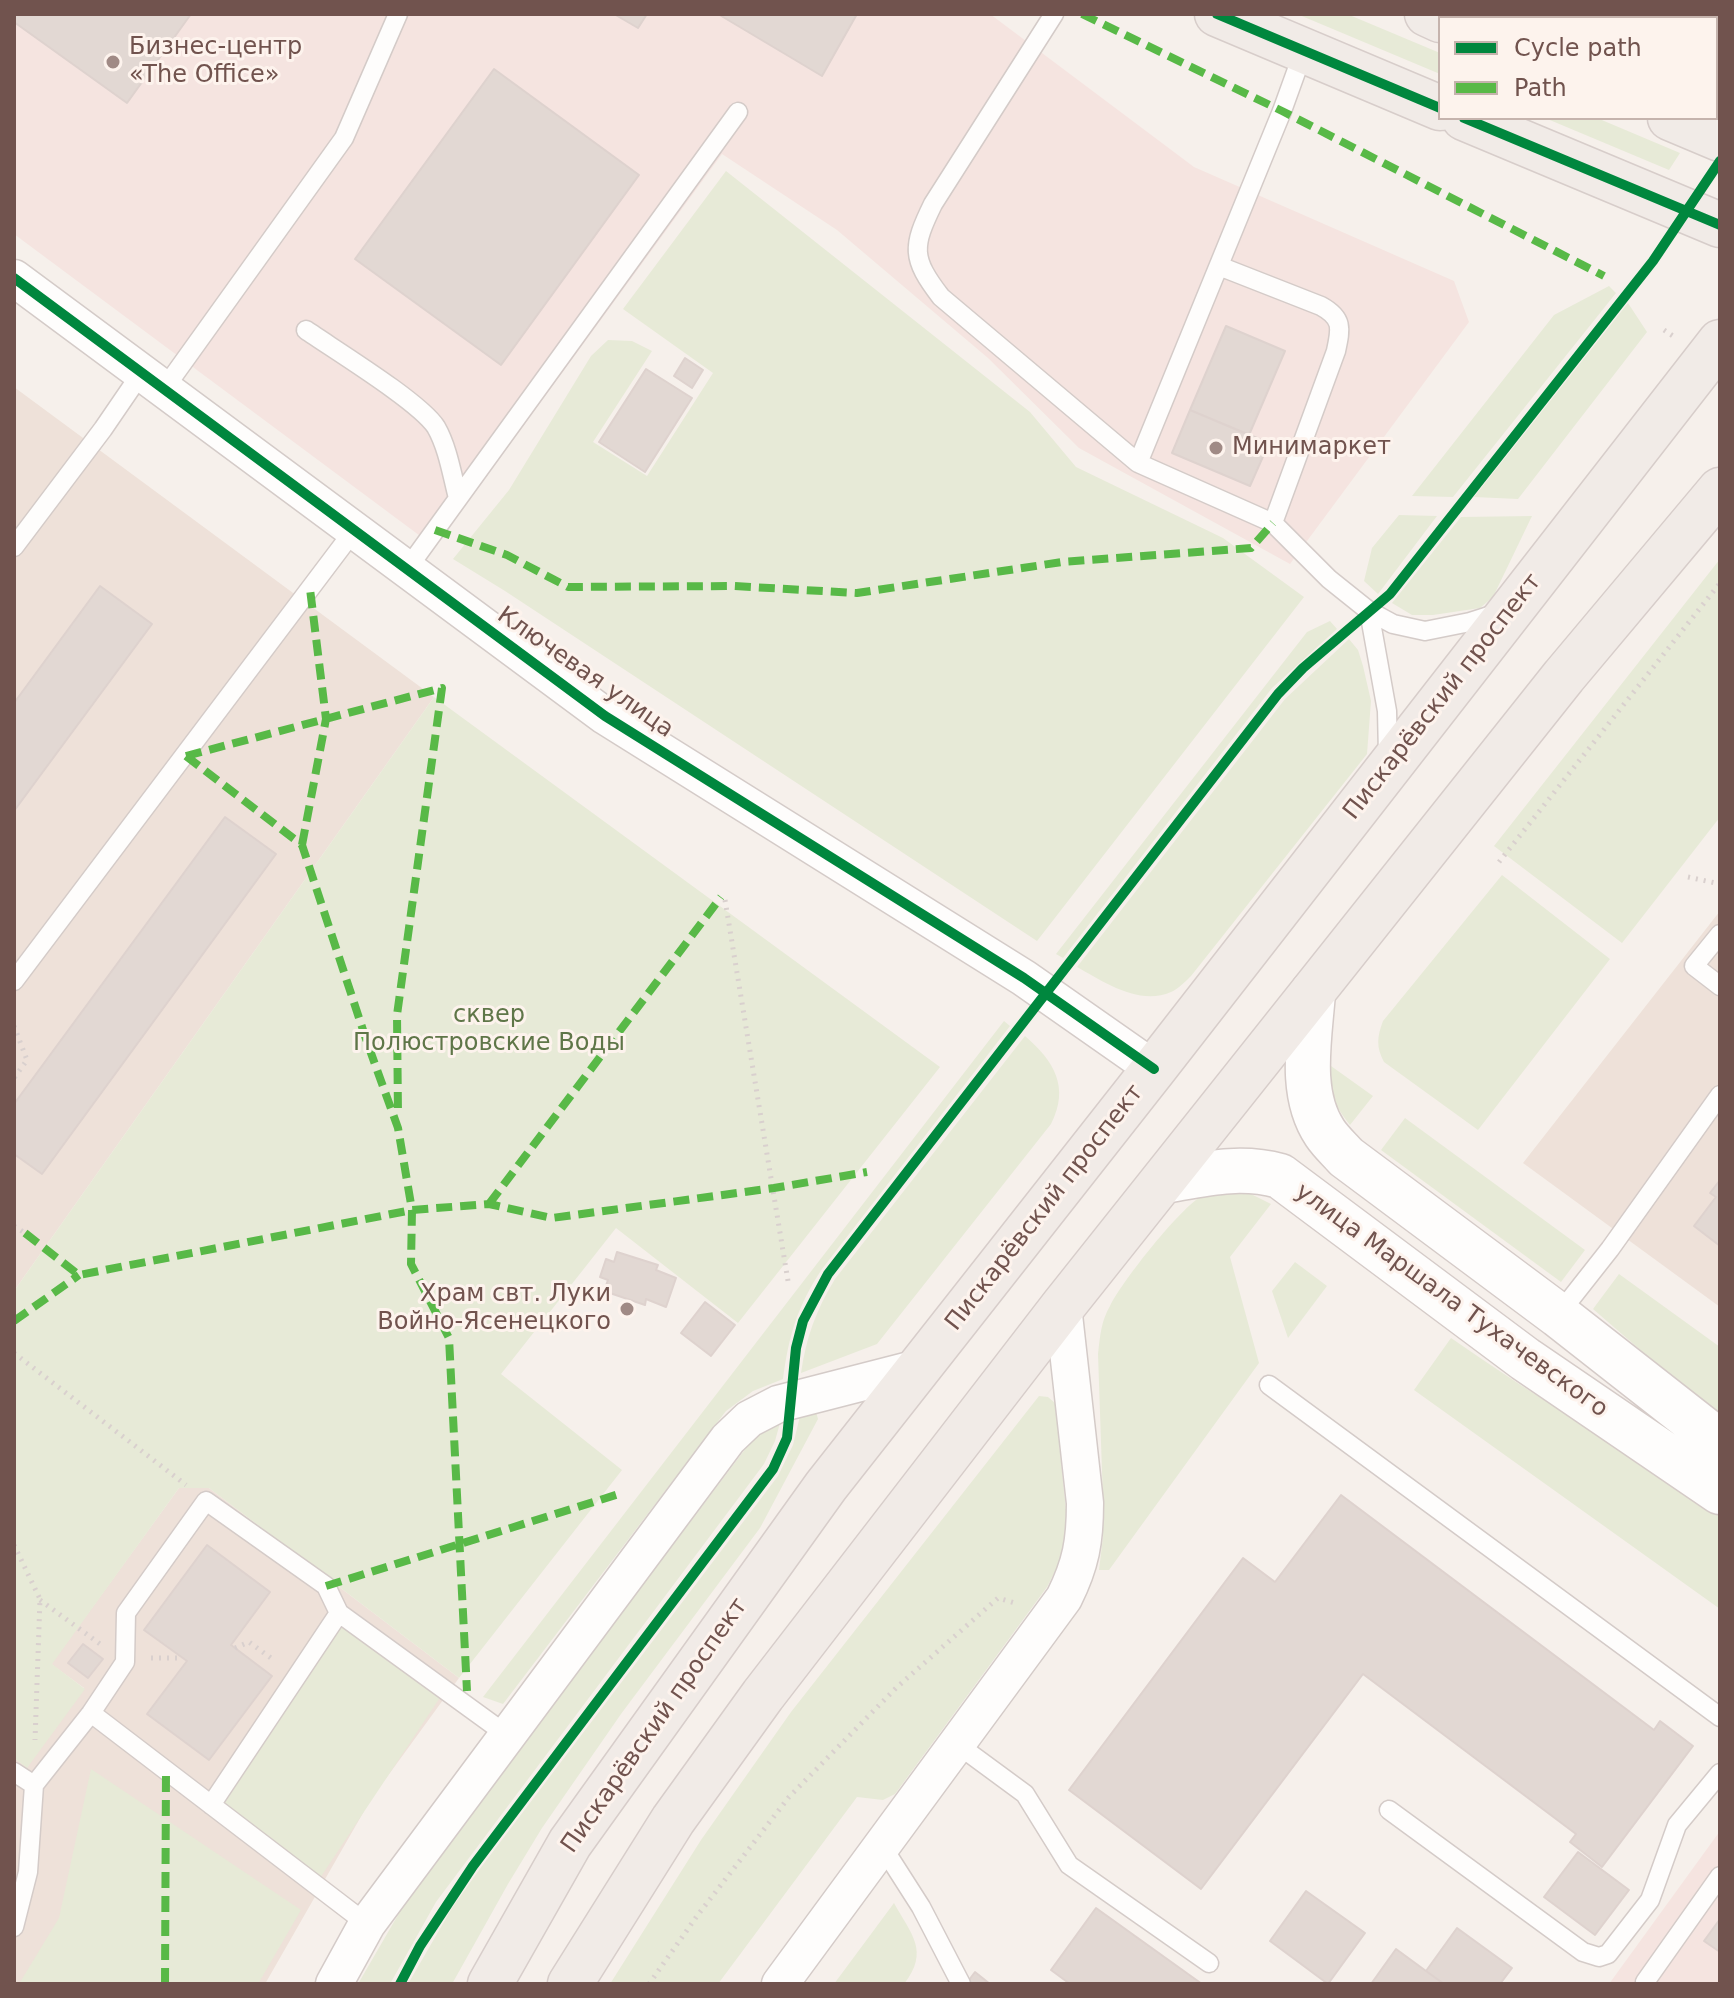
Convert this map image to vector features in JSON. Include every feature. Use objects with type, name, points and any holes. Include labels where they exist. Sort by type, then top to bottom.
[{"type":"main road","points":[[1217,14],[1438,107]]},
{"type":"main road","points":[[1469,120],[1720,225]]},
{"type":"main road","points":[[1675,120],[1720,139]]},
{"type":"main road","name":"Пискарёвский проспект","points":[[490,1984],[570,1843],[826,1486],[1720,342]]},
{"type":"main road","points":[[570,1984],[673,1820],[745,1720],[1063,1306],[1556,686],[1720,490]]},
{"type":"street","name":"Ключевая улица","points":[[14,278],[605,716],[1024,978],[1154,1069]]},
{"type":"street","name":"улица Маршала Тухачевского","points":[[1313,992],[1309,1091],[1314,1112],[1325,1134],[1346,1157],[1558,1315],[1716,1470]]},
{"type":"street","name":"улица Маршала Тухачевского","points":[[1164,1181],[1229,1170],[1256,1170],[1280,1176],[1525,1359],[1716,1470]]},
{"type":"street","points":[[780,1984],[1052,1615],[1078,1570],[1085,1535],[1085,1503],[1063,1306]]},
{"type":"street","points":[[334,1984],[367,1924],[728,1439],[749,1419],[778,1404],[918,1368]]},
{"type":"lane","points":[[14,547],[103,429],[153,380],[344,138],[398,14]]},
{"type":"lane","points":[[1054,14],[933,204],[921,228],[916,250],[921,270],[941,297],[1138,463],[1273,523],[1329,579],[1369,611],[1393,624],[1425,631],[1470,622],[1512,608]]},
{"type":"lane","points":[[1138,463],[1304,50]]},
{"type":"lane","points":[[407,569],[738,112]]},
{"type":"lane","points":[[1219,266],[1321,306],[1333,313],[1339,323],[1336,351],[1273,523]]},
{"type":"lane","points":[[306,330],[411,403],[434,425],[446,450],[458,498]]},
{"type":"lane","points":[[14,981],[355,529]]},
{"type":"lane","points":[[1369,611],[1387,711],[1387,768]]},
{"type":"lane","points":[[1720,934],[1694,966],[1720,986]]},
{"type":"lane","points":[[1558,1315],[1610,1249],[1720,1095]]},
{"type":"lane","points":[[1269,1385],[1720,1717]]},
{"type":"lane","points":[[14,1927],[28,1872],[34,1785],[134,1660],[126,1613],[206,1501],[326,1586],[339,1613],[507,1735]]},
{"type":"lane","points":[[211,1805],[339,1613]]},
{"type":"lane","points":[[91,1713],[367,1924]]},
{"type":"lane","points":[[957,1744],[1025,1794],[1069,1865],[1209,1963]]},
{"type":"lane","points":[[14,1772],[34,1785]]},
{"type":"lane","points":[[1389,1810],[1583,1952],[1599,1957],[1608,1954],[1650,1900],[1677,1825],[1720,1773]]},
{"type":"lane","points":[[882,1846],[921,1907],[961,1984]]},
{"type":"lane","points":[[1647,1984],[1645,1982],[1720,1876]]},
{"type":"path","points":[[1664,330],[1677,338]]},
{"type":"path","points":[[1499,862],[1720,583]]},
{"type":"path","points":[[1688,877],[1720,884]]},
{"type":"path","points":[[725,900],[788,1281]]},
{"type":"path","points":[[14,1026],[27,1060],[14,1078]]},
{"type":"path","points":[[14,1226],[25,1233]]},
{"type":"path","points":[[14,1353],[206,1501]]},
{"type":"path","points":[[14,1545],[40,1599],[34,1785]]},
{"type":"path","points":[[649,1984],[789,1797],[896,1688],[998,1598],[1052,1615]]},
{"type":"path","points":[[40,1599],[134,1660],[182,1658]]},
{"type":"path","points":[[235,1648],[249,1642],[296,1677]]},
{"type":"shaded area","points":[[14,14],[990,14],[1194,167],[1454,281],[1469,322],[1290,564],[1079,448],[988,358],[837,230],[722,154],[435,547],[14,234]]},
{"type":"shaded area","points":[[14,387],[434,697],[14,1291]]},
{"type":"shaded area","points":[[1720,911],[1720,1307],[1523,1163]]},
{"type":"shaded area","points":[[179,1488],[209,1488],[459,1678],[371,1799],[265,1984],[14,1984],[14,1758],[27,1767],[84,1688],[51,1664]]},
{"type":"shaded area","points":[[1720,1831],[1720,1984],[1609,1984]]},
{"type":"green space","points":[[1297,14],[1347,14],[1438,52],[1438,73]]},
{"type":"green space","points":[[1619,14],[1720,14],[1720,53],[1718,16]]},
{"type":"green space","points":[[1550,120],[1602,120],[1680,153],[1669,170]]},
{"type":"green space","points":[[726,171],[1030,412],[1076,467],[1223,538],[1304,597],[1037,941],[453,559],[509,490],[591,356],[608,340],[632,341],[652,351],[593,442],[647,476],[713,373],[623,309]]},
{"type":"green space","points":[[1609,286],[1616,293],[1453,497],[1412,496],[1554,315]]},
{"type":"green space","points":[[1628,303],[1647,332],[1518,499],[1474,497]]},
{"type":"green space","points":[[1399,515],[1437,516],[1378,594],[1364,581],[1372,548]]},
{"type":"green space","points":[[1532,516],[1493,597],[1480,608],[1412,615],[1392,603],[1461,517]]},
{"type":"green space","points":[[1720,559],[1720,817],[1622,943],[1494,846]]},
{"type":"green space","points":[[1330,621],[1337,629],[1272,688],[1063,958],[1056,954],[1307,632]]},
{"type":"green space","points":[[1349,639],[1358,650],[1371,701],[1367,754],[1191,976],[1171,992],[1147,996],[1122,990],[1077,967],[1285,699]]},
{"type":"green space","name":"сквер Полюстровские Воды","points":[[434,697],[940,1067],[738,1323],[616,1228],[501,1374],[622,1470],[459,1678],[209,1488],[179,1488],[52,1664],[85,1689],[27,1768],[14,1758],[14,1291]]},
{"type":"green space","points":[[1502,875],[1610,959],[1478,1130],[1384,1062],[1379,1037],[1383,1021]]},
{"type":"green space","points":[[1004,1021],[1010,1026],[813,1283],[795,1322],[783,1379],[753,1391],[726,1411],[503,1704],[483,1697]]},
{"type":"green space","points":[[1025,1036],[1051,1065],[1059,1086],[1057,1111],[1051,1124],[877,1344],[801,1373],[813,1324],[835,1279]]},
{"type":"green space","points":[[1331,1066],[1373,1096],[1350,1125],[1333,1098]]},
{"type":"green space","points":[[1405,1118],[1585,1250],[1561,1282],[1381,1150]]},
{"type":"green space","points":[[1228,1190],[1251,1194],[1271,1204],[1230,1257],[1259,1363],[1109,1570],[1099,1570],[1103,1501],[1098,1354],[1105,1317],[1127,1280],[1181,1214],[1203,1195]]},
{"type":"green space","points":[[1295,1262],[1327,1286],[1288,1338],[1272,1291]]},
{"type":"green space","points":[[1619,1274],[1720,1347],[1720,1419],[1593,1309]]},
{"type":"green space","points":[[1451,1338],[1720,1517],[1720,1609],[1414,1390]]},
{"type":"green space","points":[[1039,1396],[1048,1397],[1055,1403],[1068,1529],[1060,1562],[1047,1587],[895,1794],[883,1800],[857,1797],[718,1984],[610,1984],[701,1840],[791,1712]]},
{"type":"green space","points":[[816,1412],[818,1419],[760,1528],[621,1714],[542,1828],[452,1984],[408,1984],[452,1908],[479,1870],[778,1476],[793,1445],[800,1416]]},
{"type":"green space","points":[[780,1423],[764,1464],[436,1902],[390,1984],[358,1984],[413,1889],[746,1448],[763,1431]]},
{"type":"green space","points":[[342,1623],[443,1693],[320,1878],[220,1803]]},
{"type":"green space","points":[[91,1769],[301,1910],[258,1984],[19,1984],[59,1918]]},
{"type":"green space","points":[[894,1903],[917,1952],[912,1972],[904,1984],[834,1984]]},
{"type":"building","name":"Бизнес-центр «The Office»","points":[[14,14],[191,14],[127,103],[14,22]]},
{"type":"building","points":[[614,14],[647,14],[638,28]]},
{"type":"building","points":[[718,14],[857,14],[822,76]]},
{"type":"building","points":[[494,69],[639,175],[501,365],[355,259]]},
{"type":"building","points":[[1226,326],[1285,351],[1249,435],[1190,410]]},
{"type":"building","points":[[685,358],[703,370],[692,388],[674,376]]},
{"type":"building","points":[[646,369],[692,398],[645,472],[599,442]]},
{"type":"building","points":[[1190,410],[1269,443],[1250,486],[1172,453]]},
{"type":"building","points":[[100,586],[152,624],[14,811],[14,703]]},
{"type":"building","points":[[225,817],[276,854],[42,1174],[14,1154],[14,1104]]},
{"type":"building","points":[[1720,1180],[1720,1246],[1694,1226],[1716,1197],[1710,1193]]},
{"type":"building","points":[[617,1252],[658,1265],[656,1270],[676,1278],[666,1307],[646,1299],[645,1305],[604,1291],[608,1280],[600,1277],[606,1259],[614,1262]]},
{"type":"building","points":[[705,1302],[735,1325],[711,1356],[681,1333]]},
{"type":"building","points":[[1341,1495],[1654,1730],[1660,1721],[1693,1746],[1602,1867],[1570,1842],[1576,1834],[1363,1674],[1201,1889],[1069,1790],[1243,1558],[1275,1582]]},
{"type":"building","points":[[207,1545],[270,1592],[231,1645],[272,1676],[209,1760],[147,1714],[187,1661],[144,1630]]},
{"type":"building","points":[[83,1644],[103,1659],[88,1678],[68,1663]]},
{"type":"building","points":[[1578,1852],[1629,1890],[1595,1935],[1544,1897]]},
{"type":"building","points":[[1306,1891],[1365,1933],[1328,1984],[1270,1941]]},
{"type":"building","points":[[1096,1908],[1202,1984],[1070,1984],[1051,1970]]},
{"type":"building","points":[[1720,1919],[1720,1952],[1704,1941]]},
{"type":"building","points":[[1457,1928],[1512,1968],[1500,1984],[1444,1984],[1426,1971]]},
{"type":"building","points":[[1396,1949],[1426,1971],[1444,1984],[1371,1984]]},
{"type":"building","points":[[975,1972],[990,1984],[966,1984]]},
{"type":"marked path","points":[[1082,14],[1282,111],[1604,276]]},
{"type":"marked path","points":[[435,530],[507,555],[568,587],[734,586],[857,593],[1062,562],[1251,548],[1273,523]]},
{"type":"marked path","points":[[302,845],[326,719],[310,589]]},
{"type":"marked path","points":[[186,756],[442,688],[397,1015],[398,1116]]},
{"type":"marked path","points":[[186,756],[302,845],[398,1128],[412,1210],[411,1264],[449,1338],[467,1691]]},
{"type":"marked path","points":[[489,1204],[721,897]]},
{"type":"marked path","points":[[25,1233],[79,1275],[412,1210],[489,1204],[552,1218],[867,1172]]},
{"type":"marked path","points":[[14,1321],[79,1275]]},
{"type":"marked path","points":[[326,1586],[619,1494]]},
{"type":"marked path","points":[[165,1984],[166,1771]]},
{"type":"cycle path","points":[[1217,14],[1438,107]]},
{"type":"cycle path","points":[[1469,120],[1720,225]]},
{"type":"cycle path","points":[[400,1984],[420,1946],[473,1866],[773,1469],[787,1438],[796,1348],[803,1321],[828,1274],[1278,694],[1303,668],[1390,594],[1653,261],[1720,161]]},
{"type":"cycle path","points":[[14,278],[605,716],[1024,978],[1154,1069]]},
{"type":"place","name":"Бизнес-центр «The Office»","points":[[113,62]]},
{"type":"place","name":"Минимаркет","points":[[1216,448]]},
{"type":"place","name":"Храм свт. Луки Войно-Ясенецкого","points":[[627,1309]]}]
